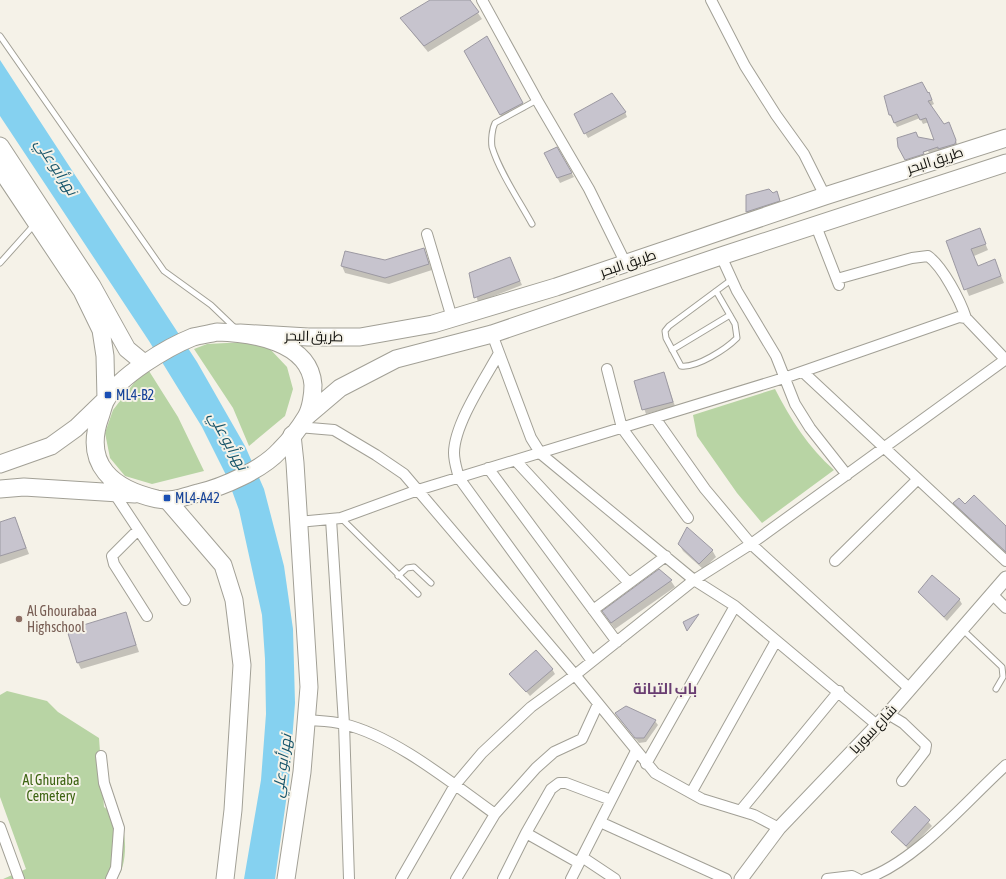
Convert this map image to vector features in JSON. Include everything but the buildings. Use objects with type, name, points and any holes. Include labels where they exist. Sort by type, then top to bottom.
[{"type":"main road","name":"طريق البحر","points":[[240,333],[308,337],[360,337],[432,324],[626,264],[825,196],[1006,138]]},
{"type":"main road","points":[[0,148],[92,286],[127,350],[144,363]]},
{"type":"main road","name":"طريق البحر","points":[[299,426],[340,388],[396,359],[492,334],[721,256],[1006,163]]},
{"type":"main road","points":[[0,168],[82,291],[101,330],[105,356],[106,399],[95,442],[98,462],[109,477],[138,494]]},
{"type":"main road","points":[[0,464],[51,446],[76,428],[125,379],[144,363],[194,337],[217,332],[240,333],[280,342],[303,359],[312,377],[313,392],[299,426],[280,451],[261,466],[217,488],[168,501],[138,494],[24,487],[0,489]]},
{"type":"main road","points":[[286,879],[302,772],[309,687],[295,463],[299,426]]},
{"type":"main road","points":[[168,501],[223,565],[234,600],[242,665],[234,810],[225,879]]},
{"type":"street","points":[[482,0],[537,100],[590,189],[626,264]]},
{"type":"street","points":[[711,0],[745,66],[776,115],[804,154],[825,196]]},
{"type":"street","points":[[401,879],[455,785],[482,753],[531,707],[575,675],[694,580],[750,544],[1006,359],[966,318],[958,300],[942,273],[928,256],[918,257],[838,282],[816,226]]},
{"type":"street","points":[[427,234],[452,318]]},
{"type":"street","points":[[721,256],[731,280],[776,356],[790,397],[799,412],[847,475]]},
{"type":"street","points":[[298,522],[336,518],[488,468],[541,454],[803,372],[959,317],[966,318]]},
{"type":"street","points":[[492,334],[498,355],[533,443],[541,454],[694,580],[735,606],[877,724]]},
{"type":"street","points":[[498,355],[462,423],[456,438],[454,454],[459,478],[592,661]]},
{"type":"street","points":[[607,369],[622,428],[688,518]]},
{"type":"street","points":[[803,372],[1006,561]]},
{"type":"street","points":[[655,418],[705,489],[750,544],[910,689]]},
{"type":"street","points":[[299,426],[323,428],[344,434],[404,474],[575,675],[646,764],[663,779],[702,798],[741,810],[779,828]]},
{"type":"street","points":[[516,461],[628,583]]},
{"type":"street","points":[[488,468],[617,642]]},
{"type":"street","points":[[835,561],[918,479]]},
{"type":"street","points":[[114,493],[185,600]]},
{"type":"street","points":[[336,518],[349,879]]},
{"type":"street","points":[[138,530],[112,556],[114,564],[147,616]]},
{"type":"street","points":[[593,610],[666,556]]},
{"type":"street","name":"شارع سوريا","points":[[741,879],[779,828],[888,714],[1006,578]]},
{"type":"street","points":[[992,594],[1006,608]]},
{"type":"street","points":[[646,764],[735,606]]},
{"type":"street","points":[[691,793],[776,640]]},
{"type":"street","points":[[741,810],[839,692]]},
{"type":"street","points":[[456,879],[495,814],[536,768],[554,752],[582,739],[598,704]]},
{"type":"street","points":[[888,714],[903,723],[926,745],[925,751],[902,781]]},
{"type":"street","points":[[307,720],[344,724],[374,736],[409,754],[495,814]]},
{"type":"street","points":[[571,879],[636,751]]},
{"type":"street","points":[[101,756],[104,783],[119,828],[116,868],[111,879]]},
{"type":"street","points":[[865,879],[890,868],[919,847],[1006,765]]},
{"type":"street","points":[[503,879],[526,833],[552,789],[559,783],[566,783],[611,800]]},
{"type":"street","points":[[600,822],[726,879]]},
{"type":"street","points":[[0,827],[19,879]]},
{"type":"street","points":[[526,833],[615,879]]},
{"type":"street","points":[[827,879],[852,876],[858,879]]},
{"type":"lane","points":[[0,36],[164,270],[211,305],[240,333]]},
{"type":"lane","points":[[532,224],[497,159],[492,145],[495,123],[537,100]]},
{"type":"lane","points":[[0,263],[36,223]]},
{"type":"lane","points":[[716,291],[735,324],[737,338],[732,343],[696,365],[688,367],[681,366],[672,350],[665,331],[669,326],[716,291],[731,280]]},
{"type":"lane","points":[[672,350],[730,315]]},
{"type":"lane","points":[[336,518],[418,594]]},
{"type":"lane","points":[[398,576],[407,568],[414,567],[431,583]]},
{"type":"lane","points":[[962,629],[1002,667],[1003,677],[996,689]]},
{"type":"green space","points":[[246,342],[270,349],[287,367],[293,389],[285,416],[249,446],[233,408],[194,349],[207,344]]},
{"type":"green space","points":[[149,371],[178,417],[204,471],[152,484],[125,476],[110,458],[105,433],[113,410],[137,379]]},
{"type":"green space","points":[[775,389],[787,412],[808,442],[834,470],[762,523],[737,493],[697,436],[693,415]]},
{"type":"green space","name":"Al Ghuraba Cemetery","points":[[7,691],[47,701],[58,712],[99,738],[104,807],[119,819],[124,832],[124,859],[120,874],[116,879],[3,879],[26,869],[0,797],[0,695]]},
{"type":"water","name":"نهر أبو علي","points":[[0,60],[197,362],[245,446],[264,489],[284,566],[293,629],[295,703],[289,780],[275,879],[244,879],[261,780],[266,714],[265,659],[262,615],[239,510],[227,477],[202,427],[149,341],[0,116]]},
{"type":"place","name":"ML4-B2","points":[[108,395]]},
{"type":"place","name":"ML4-A42","points":[[167,498]]},
{"type":"place","name":"Al Ghourabaa Highschool","points":[[19,619]]},
{"type":"district","name":"باب التبانة","points":[[665,689]]}]
